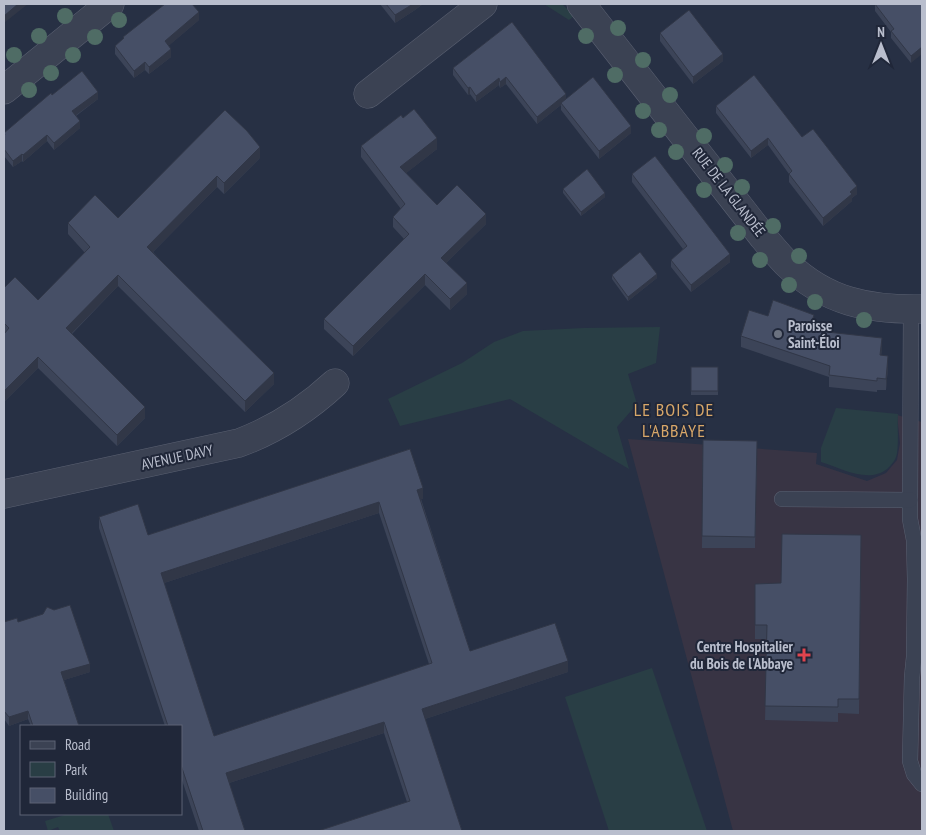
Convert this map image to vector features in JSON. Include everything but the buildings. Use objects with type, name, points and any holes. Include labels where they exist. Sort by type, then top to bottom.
[{"type":"street","points":[[4,90],[110,4]]},
{"type":"street","points":[[368,94],[483,4]]},
{"type":"street","name":"RUE DE LA GLANDÉE","points":[[581,4],[785,263],[807,281],[843,299],[874,308],[916,310]]},
{"type":"street","name":"AVENUE DAVY","points":[[4,494],[239,444],[258,436],[300,412],[335,383]]},
{"type":"lane","points":[[916,310],[916,463],[910,500],[915,578],[910,761],[914,774],[922,784]]},
{"type":"lane","points":[[782,499],[910,500]]},
{"type":"shaded area","name":"Centre Hospitalier du Bois de l'Abbaye","points":[[897,415],[922,422],[922,831],[733,831],[628,439],[817,453],[816,464],[867,481],[886,473],[897,460],[900,443]]},
{"type":"green space","points":[[544,4],[562,4],[574,16],[569,20]]},
{"type":"green space","points":[[660,327],[656,363],[628,374],[637,404],[617,427],[629,469],[510,399],[400,426],[388,399],[462,363],[494,342],[523,331]]},
{"type":"green space","points":[[836,408],[898,414],[897,453],[895,460],[887,469],[880,473],[863,475],[821,462],[821,448]]},
{"type":"green space","points":[[652,668],[707,831],[609,831],[565,697]]},
{"type":"green space","points":[[65,815],[108,815],[114,831],[60,831],[58,827],[48,831],[45,821]]},
{"type":"place","name":"Paroisse Saint-Éloi","points":[[778,334]]},
{"type":"place","name":"Centre Hospitalier du Bois de l'Abbaye","points":[[804,655]]},
{"type":"district","name":"LE BOIS DE L'ABBAYE","points":[[674,419]]}]
